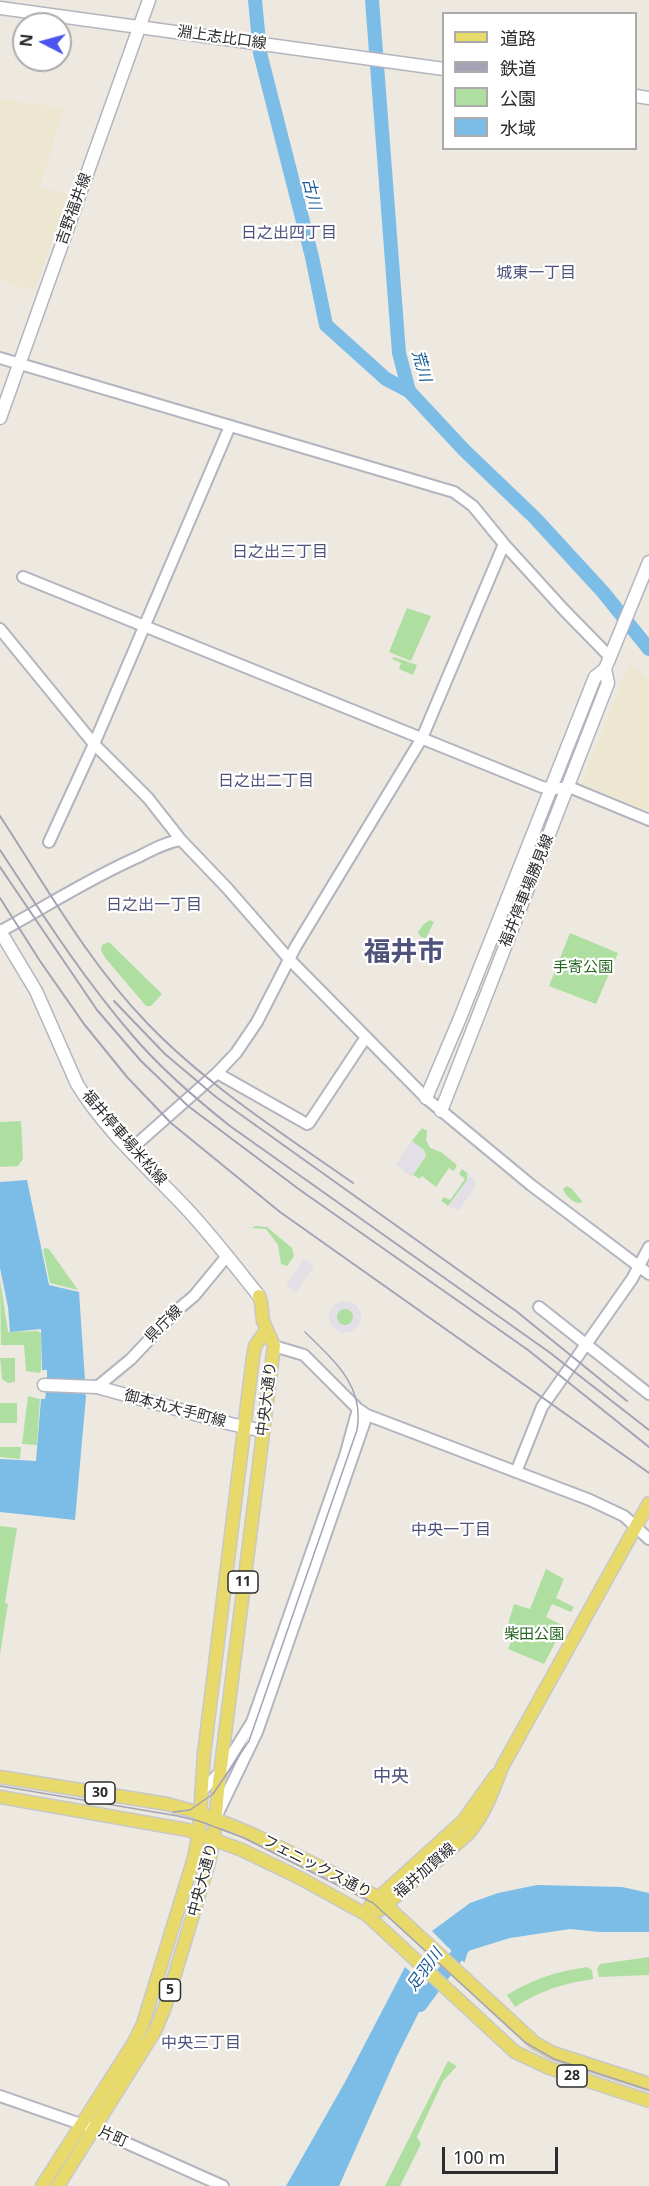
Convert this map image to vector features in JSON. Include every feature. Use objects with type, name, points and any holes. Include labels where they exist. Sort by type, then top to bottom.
[{"type":"main road","name":"吉野福井線","points":[[0,418],[149,0]]},
{"type":"main road","name":"淵上志比口線","points":[[0,8],[442,69]]},
{"type":"main road","name":"福井停車場勝見線","points":[[426,1098],[596,677],[605,669],[649,562]]},
{"type":"main road","name":"福井停車場勝見線","points":[[441,1111],[608,683],[605,669]]},
{"type":"main road","name":"福井停車場米松線","points":[[0,931],[36,991],[77,1084],[93,1108],[188,1211],[259,1296],[266,1330]]},
{"type":"main road","name":"中央大通り","points":[[42,2186],[133,2044],[143,2024],[192,1863],[199,1833],[201,1792],[255,1346],[266,1330],[274,1346],[220,1773],[214,1838],[209,1862],[161,2018],[132,2070],[58,2186]]},
{"type":"main road","name":"御本丸大手町線","points":[[44,1385],[92,1387],[263,1431]]},
{"type":"main road","name":"福井加賀線","points":[[367,1916],[377,1913],[386,1906],[464,1821],[502,1767],[649,1503]]},
{"type":"main road","name":"フェニックス通り","points":[[0,1777],[167,1804],[200,1813],[355,1884],[386,1906],[535,2043],[553,2053],[649,2084]]},
{"type":"main road","points":[[167,1804],[185,1802],[201,1792]]},
{"type":"main road","name":"フェニックス通り","points":[[0,1797],[199,1833],[300,1878],[367,1916],[386,1931],[515,2052],[539,2065],[649,2101]]},
{"type":"street","points":[[0,358],[454,492],[473,506],[504,544],[610,657]]},
{"type":"street","points":[[49,842],[94,744],[230,426]]},
{"type":"street","points":[[130,1150],[217,1073],[236,1053],[256,1022],[289,959],[422,738],[504,544]]},
{"type":"street","points":[[23,577],[551,789],[569,787],[649,820]]},
{"type":"street","points":[[0,629],[94,744],[148,798],[181,840],[227,888],[289,959],[426,1098],[531,1185],[649,1274]]},
{"type":"street","points":[[0,931],[126,862],[181,840]]},
{"type":"street","points":[[217,1073],[306,1124],[309,1123],[366,1037]]},
{"type":"street","points":[[516,1472],[542,1407],[639,1268],[649,1247]]},
{"type":"street","name":"県庁線","points":[[92,1387],[131,1359],[176,1311],[194,1296],[226,1256]]},
{"type":"street","points":[[539,1307],[649,1394]]},
{"type":"street","points":[[274,1346],[304,1355],[362,1412],[621,1514],[649,1539]]},
{"type":"street","points":[[201,1792],[220,1773],[244,1736],[262,1696],[362,1412]]},
{"type":"street","points":[[215,1818],[257,1732],[362,1412]]},
{"type":"street","name":"片町","points":[[0,2096],[95,2128],[223,2186]]},
{"type":"shaded area","points":[[0,99],[64,108],[40,188],[68,194],[36,287],[30,290],[0,280]]},
{"type":"shaded area","points":[[629,664],[649,680],[649,812],[581,784]]},
{"type":"shaded area","points":[[412,1141],[424,1150],[426,1155],[411,1177],[396,1164]]},
{"type":"shaded area","points":[[466,1172],[475,1179],[476,1186],[459,1210],[454,1209],[448,1206],[468,1178]]},
{"type":"shaded area","points":[[304,1259],[314,1266],[296,1292],[286,1285]]},
{"type":"shaded area","points":[[345,1301],[356,1306],[361,1317],[356,1328],[345,1333],[334,1328],[329,1317],[334,1306]]},
{"type":"green space","points":[[407,608],[431,616],[411,661],[389,652]]},
{"type":"green space","points":[[394,657],[417,665],[413,675],[399,669],[401,663],[392,659]]},
{"type":"green space","points":[[430,920],[434,922],[426,938],[421,937],[419,931]]},
{"type":"green space","name":"手寄公園","points":[[570,933],[618,953],[596,1004],[549,986]]},
{"type":"green space","points":[[109,942],[162,994],[151,1006],[146,1006],[106,959],[101,951],[102,945]]},
{"type":"green space","points":[[21,1121],[23,1159],[18,1166],[0,1167],[0,1122]]},
{"type":"green space","points":[[422,1128],[427,1131],[426,1140],[430,1148],[441,1152],[457,1165],[454,1171],[449,1168],[436,1187],[422,1176],[420,1179],[413,1175],[426,1156],[424,1150],[412,1141]]},
{"type":"green space","points":[[462,1169],[467,1173],[467,1180],[448,1206],[441,1201],[444,1197],[450,1200],[465,1179],[459,1174]]},
{"type":"green space","points":[[566,1186],[571,1188],[582,1201],[581,1203],[568,1197],[563,1189]]},
{"type":"green space","points":[[255,1226],[267,1227],[292,1248],[294,1256],[287,1266],[281,1264],[278,1245],[266,1229],[252,1228],[239,1236]]},
{"type":"green space","points":[[49,1249],[78,1290],[50,1283],[43,1250]]},
{"type":"green space","points":[[0,1279],[8,1332],[38,1331],[41,1333],[41,1371],[39,1373],[26,1371],[24,1345],[1,1345]]},
{"type":"green space","points":[[345,1309],[353,1317],[345,1325],[337,1317]]},
{"type":"green space","points":[[0,1358],[15,1358],[15,1382],[8,1383],[2,1379]]},
{"type":"green space","points":[[28,1396],[40,1399],[37,1445],[22,1444]]},
{"type":"green space","points":[[0,1403],[17,1403],[17,1423],[0,1423]]},
{"type":"green space","points":[[0,1447],[21,1447],[20,1459],[0,1457]]},
{"type":"green space","points":[[0,1526],[17,1528],[5,1603],[8,1604],[0,1654]]},
{"type":"green space","name":"柴田公園","points":[[546,1569],[564,1579],[556,1598],[574,1607],[571,1612],[552,1604],[546,1617],[564,1626],[544,1664],[508,1649],[511,1641],[504,1637],[514,1604],[530,1609]]},
{"type":"green space","points":[[649,1957],[649,1975],[599,1977],[597,1969],[600,1964]]},
{"type":"green space","points":[[587,1967],[592,1970],[593,1979],[552,1988],[515,2007],[507,1995],[546,1976]]},
{"type":"green space","points":[[448,2061],[457,2066],[443,2081],[417,2137],[421,2144],[400,2186],[385,2186]]},
{"type":"water","points":[[27,1180],[49,1285],[79,1292],[85,1380],[47,1379],[47,1370],[42,1370],[41,1329],[10,1332],[8,1307],[0,1268],[0,1182]]},
{"type":"water","points":[[46,1392],[85,1394],[86,1396],[75,1520],[0,1512],[0,1459],[36,1461],[41,1399],[45,1399]]},
{"type":"water","points":[[537,1885],[622,1887],[649,1893],[649,1932],[600,1932],[570,1929],[510,1938],[468,1951],[464,1964],[432,1931],[470,1903],[498,1893]]},
{"type":"water","points":[[405,1967],[430,1990],[397,2056],[339,2186],[286,2186],[345,2082]]},
{"type":"pier","points":[[429,1930],[467,1965],[462,1966],[429,1933]]},
{"type":"waterway","name":"古川","points":[[255,0],[260,53],[312,257],[326,325],[386,379],[409,391]]},
{"type":"waterway","name":"荒川","points":[[372,0],[399,353],[409,391],[464,450],[535,518],[603,592],[649,649]]},
{"type":"waterway","name":"足羽川","points":[[420,2005],[466,1943]]},
{"type":"tram line","points":[[173,1812],[190,1810],[213,1794],[249,1741],[357,1430],[358,1414],[351,1387],[336,1363],[305,1332]]},
{"type":"tram line","points":[[0,1786],[178,1816],[199,1821],[244,1838],[373,1903],[526,2043],[554,2059],[649,2090]]},
{"type":"railway","points":[[0,816],[87,950],[148,1024],[171,1047],[221,1089],[353,1183]]},
{"type":"railway","points":[[0,850],[97,991],[144,1049],[180,1084],[230,1126],[549,1352],[649,1430]]},
{"type":"railway","points":[[0,867],[97,1010],[141,1061],[188,1106],[300,1190],[528,1350],[649,1447]]},
{"type":"railway","points":[[0,898],[84,1024],[127,1077],[171,1123],[280,1212],[649,1473]]},
{"type":"railway","points":[[114,1001],[165,1054],[216,1097],[516,1311],[627,1401]]},
{"type":"district","name":"日之出四丁目","points":[[289,233]]},
{"type":"district","name":"城東一丁目","points":[[536,273]]},
{"type":"district","name":"日之出三丁目","points":[[280,552]]},
{"type":"district","name":"日之出二丁目","points":[[266,781]]},
{"type":"district","name":"日之出一丁目","points":[[154,905]]},
{"type":"district","name":"福井市","points":[[404,953]]},
{"type":"district","name":"中央一丁目","points":[[451,1530]]},
{"type":"district","name":"中央","points":[[391,1777]]},
{"type":"district","name":"中央三丁目","points":[[201,2043]]}]
